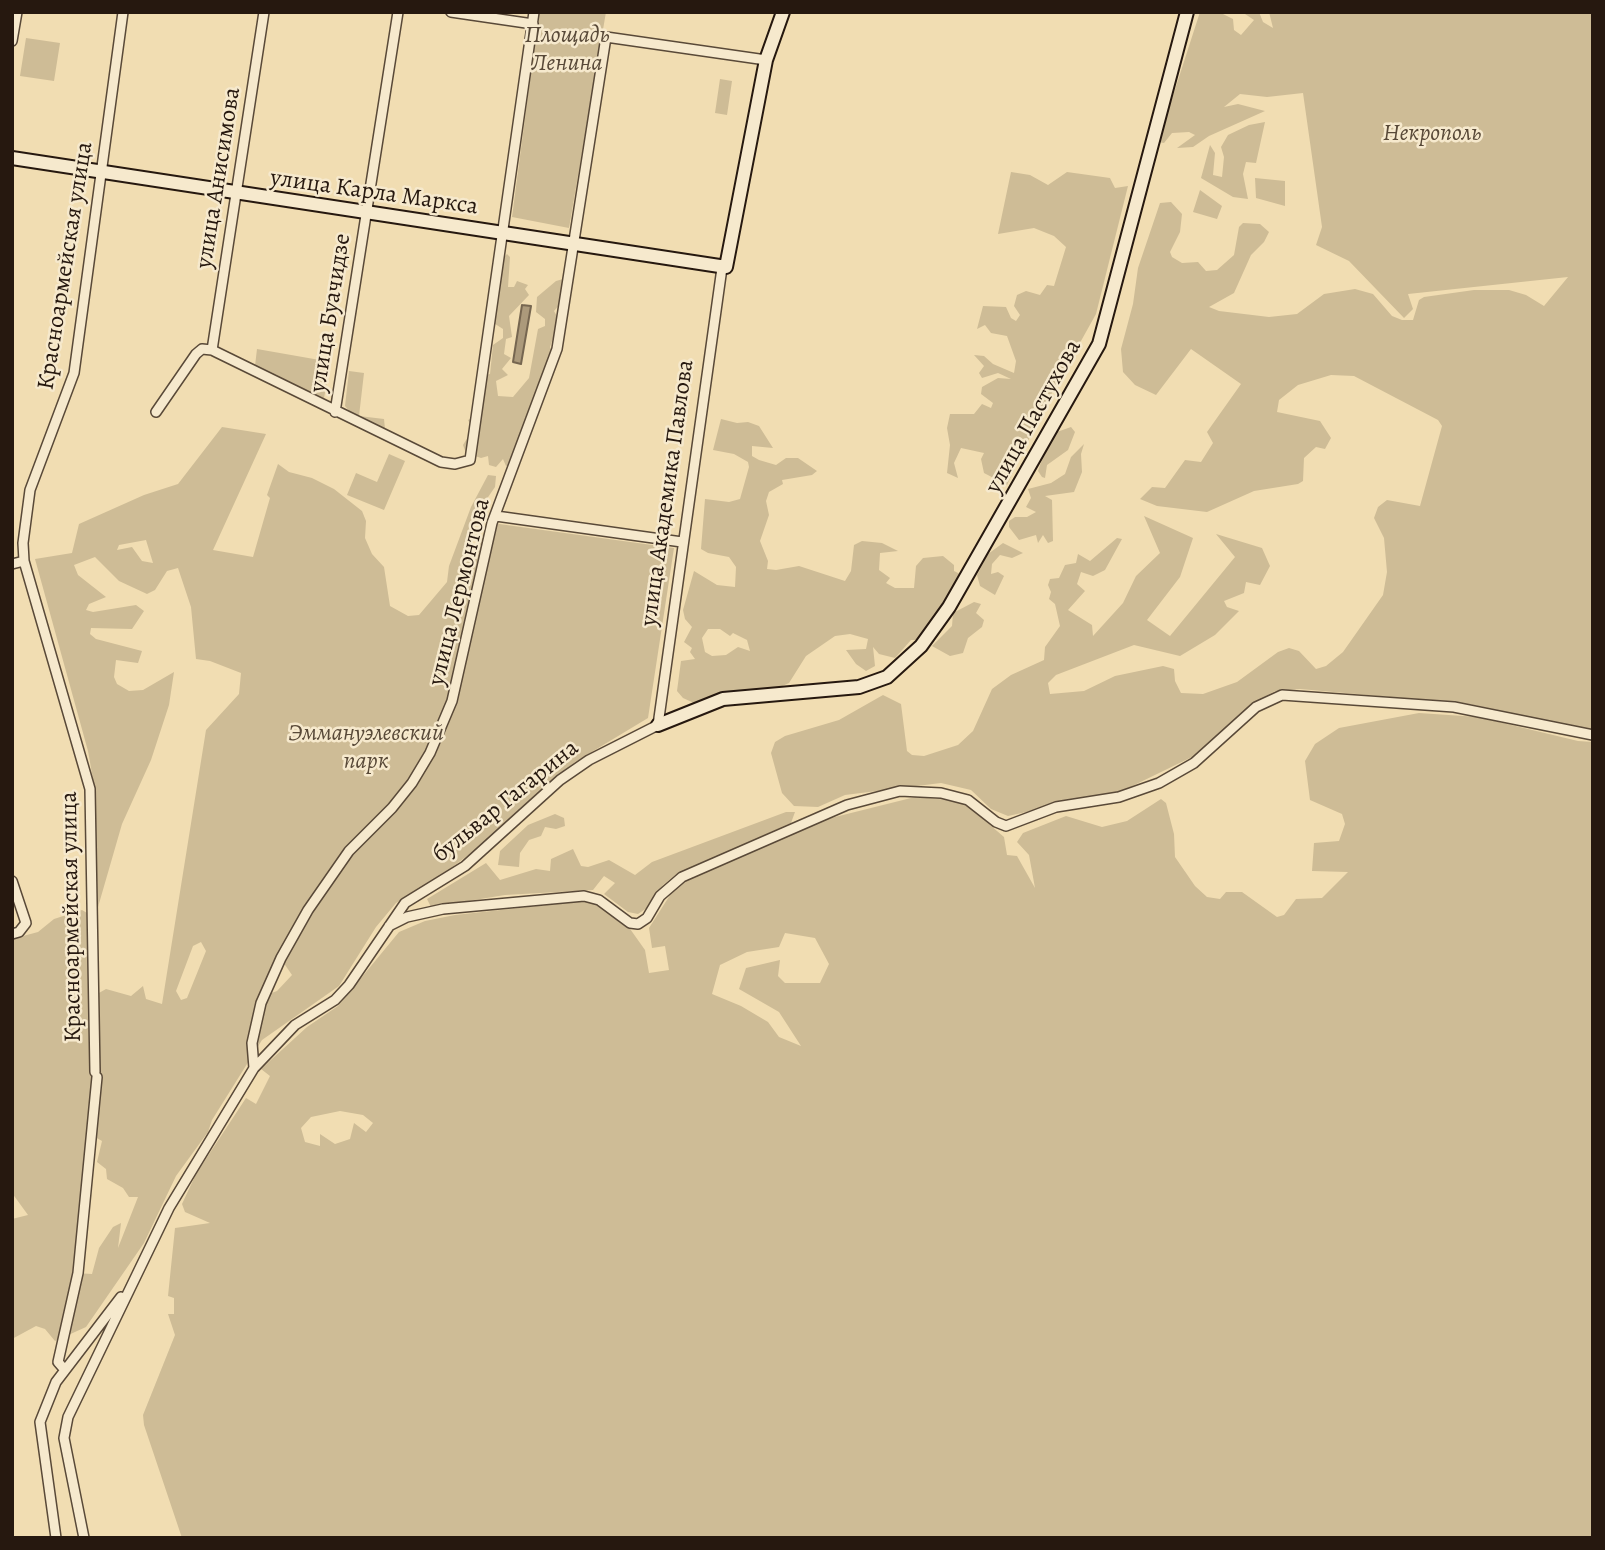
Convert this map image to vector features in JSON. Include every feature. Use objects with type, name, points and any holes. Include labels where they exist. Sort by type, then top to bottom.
[{"type":"street","points":[[12,41],[17,12]]},
{"type":"street","name":"Красноармейская улица","points":[[65,1370],[58,1362],[78,1273],[96,1075],[91,991],[90,789],[24,561],[24,521],[30,490],[74,373],[123,12]]},
{"type":"street","name":"улица Анисимова","points":[[212,350],[264,12]]},
{"type":"street","name":"улица Буачидзе","points":[[335,412],[398,12]]},
{"type":"street","points":[[451,12],[533,24]]},
{"type":"street","name":"улица Лермонтова","points":[[335,412],[441,462],[455,464],[470,460],[534,12]]},
{"type":"street","name":"улица Академика Павлова","points":[[658,724],[682,542],[725,266],[766,60],[783,12]]},
{"type":"street","name":"улица Пастухова","points":[[877,681],[911,658],[949,607],[1099,344],[1187,12]]},
{"type":"street","name":"улица Лермонтова","points":[[254,1068],[253,1043],[261,1003],[281,958],[307,910],[349,851],[392,808],[430,753],[452,701],[496,516],[557,349],[606,37],[766,60]]},
{"type":"street","name":"улица Карла Маркса","points":[[12,158],[367,214],[725,266]]},
{"type":"street","points":[[156,412],[202,349],[212,350],[335,412]]},
{"type":"street","points":[[496,516],[682,542]]},
{"type":"street","points":[[12,564],[24,561]]},
{"type":"street","name":"бульвар Гагарина","points":[[84,1538],[66,1456],[65,1428],[99,1348],[202,1150],[254,1068],[295,1025],[335,1000],[349,985],[405,903],[465,866],[560,780],[589,760],[658,724],[723,699],[838,691],[877,681]]},
{"type":"street","points":[[387,926],[407,917],[443,909],[584,896],[599,900],[630,923],[638,924],[647,918],[660,896],[682,877],[847,805],[901,791],[941,793],[968,800],[996,822],[1006,826],[1056,807],[1119,797],[1158,783],[1194,762],[1256,707],[1282,695],[1454,707],[1593,735]]},
{"type":"street","points":[[12,881],[26,923],[19,932],[12,934]]},
{"type":"street","name":"бульвар Гагарина","points":[[56,1538],[40,1422],[56,1382],[138,1272]]},
{"type":"green space","name":"Площадь Ленина","points":[[539,12],[606,12],[569,228],[512,217]]},
{"type":"green space","name":"Некрополь","points":[[1200,12],[1219,12],[1233,19],[1234,30],[1241,35],[1254,20],[1242,12],[1259,12],[1263,22],[1273,28],[1269,12],[1593,12],[1593,730],[1469,704],[1300,689],[1275,691],[1253,703],[1194,756],[1122,791],[1008,816],[991,809],[971,790],[941,783],[845,795],[818,807],[794,806],[782,793],[771,753],[775,742],[785,736],[839,720],[883,695],[901,704],[907,751],[912,755],[924,756],[958,745],[973,731],[992,689],[1011,675],[1044,660],[1045,647],[1060,626],[1055,604],[1049,599],[1051,592],[1048,585],[1050,579],[1059,578],[1065,565],[1076,563],[1078,554],[1090,561],[1117,538],[1122,539],[1105,570],[1093,576],[1081,572],[1077,584],[1085,591],[1068,610],[1092,625],[1093,636],[1123,603],[1136,576],[1160,553],[1144,516],[1193,538],[1180,577],[1147,620],[1170,636],[1235,557],[1216,534],[1262,548],[1270,566],[1260,585],[1246,582],[1244,593],[1224,601],[1227,607],[1239,611],[1215,635],[1180,656],[1134,645],[1056,675],[1048,683],[1050,694],[1084,691],[1115,676],[1163,666],[1174,669],[1175,681],[1181,693],[1203,694],[1237,682],[1278,652],[1289,648],[1299,651],[1316,669],[1326,666],[1343,652],[1383,595],[1387,572],[1384,538],[1374,518],[1378,507],[1387,500],[1420,506],[1442,426],[1438,420],[1354,376],[1331,375],[1298,385],[1279,400],[1277,412],[1320,421],[1331,438],[1325,449],[1316,447],[1304,458],[1303,481],[1298,484],[1254,491],[1207,512],[1157,506],[1140,499],[1152,487],[1165,488],[1185,460],[1201,462],[1213,443],[1207,432],[1241,384],[1191,349],[1156,395],[1135,385],[1123,372],[1121,349],[1133,304],[1138,268],[1160,203],[1171,202],[1182,214],[1180,232],[1170,252],[1172,257],[1182,263],[1198,262],[1206,271],[1217,270],[1234,255],[1239,227],[1243,223],[1260,224],[1269,232],[1264,242],[1251,255],[1234,293],[1209,307],[1219,311],[1269,317],[1297,314],[1324,294],[1355,289],[1373,294],[1392,316],[1413,320],[1419,300],[1424,297],[1474,290],[1509,290],[1526,295],[1544,306],[1568,277],[1408,294],[1413,309],[1404,318],[1349,261],[1316,245],[1322,227],[1303,93],[1267,97],[1240,94],[1224,107],[1238,104],[1265,111],[1209,136],[1193,147],[1177,148],[1195,135],[1189,132],[1172,133],[1164,143],[1158,142]]},
{"type":"green space","points":[[26,38],[60,43],[54,81],[20,76]]},
{"type":"green space","points":[[720,79],[732,81],[727,115],[715,113]]},
{"type":"green space","points":[[1265,122],[1256,163],[1246,162],[1243,174],[1248,199],[1233,197],[1201,178],[1210,145],[1215,153],[1213,175],[1222,177],[1224,157],[1221,147],[1228,135],[1249,125]]},
{"type":"green space","points":[[1011,172],[1030,175],[1048,185],[1067,172],[1110,178],[1115,188],[1128,186],[1096,314],[1047,402],[1007,485],[984,473],[981,459],[984,453],[961,448],[954,463],[958,478],[947,473],[950,445],[947,428],[950,414],[974,414],[982,404],[991,408],[993,403],[981,394],[982,387],[998,378],[1011,379],[998,373],[982,378],[979,373],[984,366],[974,355],[984,356],[993,364],[1014,373],[1016,361],[1007,336],[991,333],[985,325],[977,329],[983,306],[1006,307],[1011,318],[1016,321],[1020,315],[1014,306],[1017,295],[1026,291],[1040,295],[1047,285],[1054,286],[1066,247],[1054,236],[1034,228],[998,234]]},
{"type":"green space","points":[[1255,178],[1285,181],[1285,206],[1256,198]]},
{"type":"green space","points":[[1200,190],[1222,206],[1217,219],[1193,212]]},
{"type":"green space","points":[[507,254],[510,257],[508,287],[514,287],[517,281],[528,285],[525,289],[529,295],[509,316],[512,337],[506,339],[504,354],[511,358],[502,369],[508,375],[496,381],[498,396],[513,397],[529,378],[538,329],[545,326],[545,319],[536,312],[537,297],[556,281],[567,278],[563,301],[554,311],[559,320],[550,347],[553,354],[544,379],[536,389],[527,428],[511,465],[506,466],[503,459],[496,467],[489,465],[488,456],[481,458],[466,453],[463,445],[473,429],[468,420],[474,417],[473,408],[480,399],[481,376],[490,374],[493,345],[503,338],[503,329],[492,322],[503,258]]},
{"type":"green space","points":[[257,349],[331,362],[324,398],[255,366]]},
{"type":"green space","points":[[349,371],[364,373],[359,416],[384,419],[385,429],[350,412],[345,406]]},
{"type":"green space","points":[[721,419],[737,423],[748,422],[759,426],[773,448],[752,446],[752,456],[776,465],[786,458],[798,458],[817,471],[812,475],[782,480],[783,484],[769,492],[766,501],[769,515],[760,541],[768,561],[767,569],[799,566],[845,581],[851,571],[854,545],[862,541],[882,543],[898,551],[880,553],[879,570],[890,578],[886,583],[895,588],[914,588],[916,566],[923,558],[943,556],[954,565],[954,571],[962,575],[920,640],[911,640],[895,658],[879,654],[873,647],[875,666],[866,671],[856,664],[846,650],[866,649],[868,639],[850,634],[835,636],[806,656],[789,683],[771,691],[694,703],[683,698],[677,691],[681,661],[695,659],[690,652],[692,648],[684,642],[692,627],[685,619],[683,610],[694,571],[717,585],[735,587],[736,567],[729,557],[701,549],[705,499],[729,502],[740,499],[749,467],[748,462],[734,454],[713,450]],"holes":[[[708,629],[720,629],[730,636],[733,633],[747,640],[750,651],[738,647],[726,655],[712,656],[705,652],[702,638]]]},
{"type":"green space","name":"Эммануэлевский парк","points":[[222,427],[266,434],[213,550],[253,557],[270,498],[267,495],[278,464],[289,472],[312,478],[334,489],[362,511],[366,521],[365,538],[372,554],[384,567],[390,606],[408,616],[419,615],[447,582],[449,566],[471,507],[488,475],[496,476],[495,487],[484,503],[472,535],[470,551],[492,523],[674,548],[648,718],[575,762],[544,787],[501,830],[442,875],[396,903],[376,927],[339,986],[262,1040],[212,1120],[208,1132],[176,1176],[144,1243],[86,1327],[55,1341],[45,1329],[36,1326],[12,1339],[12,1219],[28,1215],[12,1193],[12,939],[38,932],[54,919],[82,910],[87,913],[89,928],[90,998],[106,989],[131,996],[143,986],[146,999],[162,1004],[206,730],[239,694],[241,673],[210,661],[196,659],[191,607],[178,568],[167,571],[155,590],[147,594],[119,581],[95,557],[74,565],[78,575],[106,597],[89,604],[86,610],[93,612],[136,605],[144,611],[132,629],[91,628],[90,634],[96,639],[142,651],[138,663],[116,660],[114,677],[117,684],[129,691],[143,690],[174,672],[169,705],[151,760],[122,824],[96,914],[96,796],[88,751],[35,559],[72,553],[79,524],[144,495],[178,484]],"holes":[[[146,540],[153,563],[142,561],[132,547],[117,550],[119,545]],[[201,942],[206,951],[187,998],[181,1000],[176,991],[193,946]],[[281,959],[292,975],[277,991],[269,994]],[[95,1137],[102,1141],[97,1162],[106,1169],[107,1179],[123,1188],[129,1197],[138,1197],[118,1248],[121,1223],[113,1227],[99,1248],[92,1274],[75,1273],[87,1146]]]},
{"type":"green space","points":[[1071,427],[1075,432],[1068,450],[1047,465],[1045,478],[1042,477],[1038,471],[1054,433]]},
{"type":"green space","points":[[1084,444],[1081,454],[1082,472],[1074,492],[1045,496],[1052,500],[1053,541],[1048,543],[1043,535],[1038,543],[1036,535],[1019,540],[1009,527],[1009,521],[1036,512],[1026,507],[1031,498],[1028,489],[1051,483],[1065,474],[1071,457]]},
{"type":"green space","points":[[389,454],[405,461],[384,510],[347,495],[356,473],[377,482]]},
{"type":"green space","points":[[1003,543],[1023,553],[1012,558],[1000,555],[992,564],[991,574],[998,572],[1004,576],[995,595],[980,586],[977,575],[988,554]]},
{"type":"green space","points":[[974,602],[981,604],[976,613],[984,620],[982,627],[968,638],[963,653],[950,656],[932,646],[952,626],[953,613]]},
{"type":"green space","points":[[1419,713],[1478,717],[1578,741],[1593,742],[1593,1538],[182,1538],[143,1415],[175,1335],[168,1314],[174,1314],[174,1298],[168,1296],[175,1228],[210,1223],[185,1212],[182,1204],[196,1174],[246,1098],[256,1104],[270,1076],[261,1069],[307,1027],[338,1006],[399,932],[425,921],[455,915],[583,901],[598,904],[628,926],[645,950],[649,973],[669,970],[665,946],[652,948],[649,928],[672,892],[682,883],[698,873],[827,819],[915,797],[962,801],[1004,837],[1007,855],[1017,856],[1035,888],[1029,855],[1017,842],[1023,833],[1066,816],[1102,827],[1127,821],[1161,799],[1166,803],[1174,834],[1175,857],[1195,886],[1207,897],[1220,899],[1226,892],[1242,892],[1277,917],[1284,915],[1296,899],[1322,898],[1348,872],[1312,871],[1314,843],[1339,841],[1345,824],[1342,814],[1310,800],[1305,761],[1315,744],[1339,728]],"holes":[[[785,933],[815,938],[829,964],[820,983],[785,983],[778,976],[780,960],[746,968],[739,989],[779,1012],[801,1046],[779,1037],[768,1022],[741,1006],[712,994],[720,965],[747,952],[779,947]],[[340,1111],[363,1115],[373,1123],[366,1132],[354,1123],[350,1139],[335,1144],[320,1134],[320,1146],[305,1142],[301,1128],[311,1117]]]},
{"type":"green space","points":[[786,812],[795,812],[791,823],[675,875],[663,885],[650,906],[638,914],[628,912],[604,894],[615,883],[604,876],[593,890],[505,895],[431,907],[427,899],[486,863],[500,880],[536,869],[550,871],[551,859],[573,849],[581,866],[588,867],[609,860],[635,875],[652,862]]},
{"type":"green space","points":[[555,814],[564,818],[565,826],[556,829],[545,827],[541,836],[529,840],[520,853],[519,867],[498,865],[500,851],[528,825]]},
{"type":"shaded area","points":[[522,305],[531,306],[521,364],[513,362]]}]
